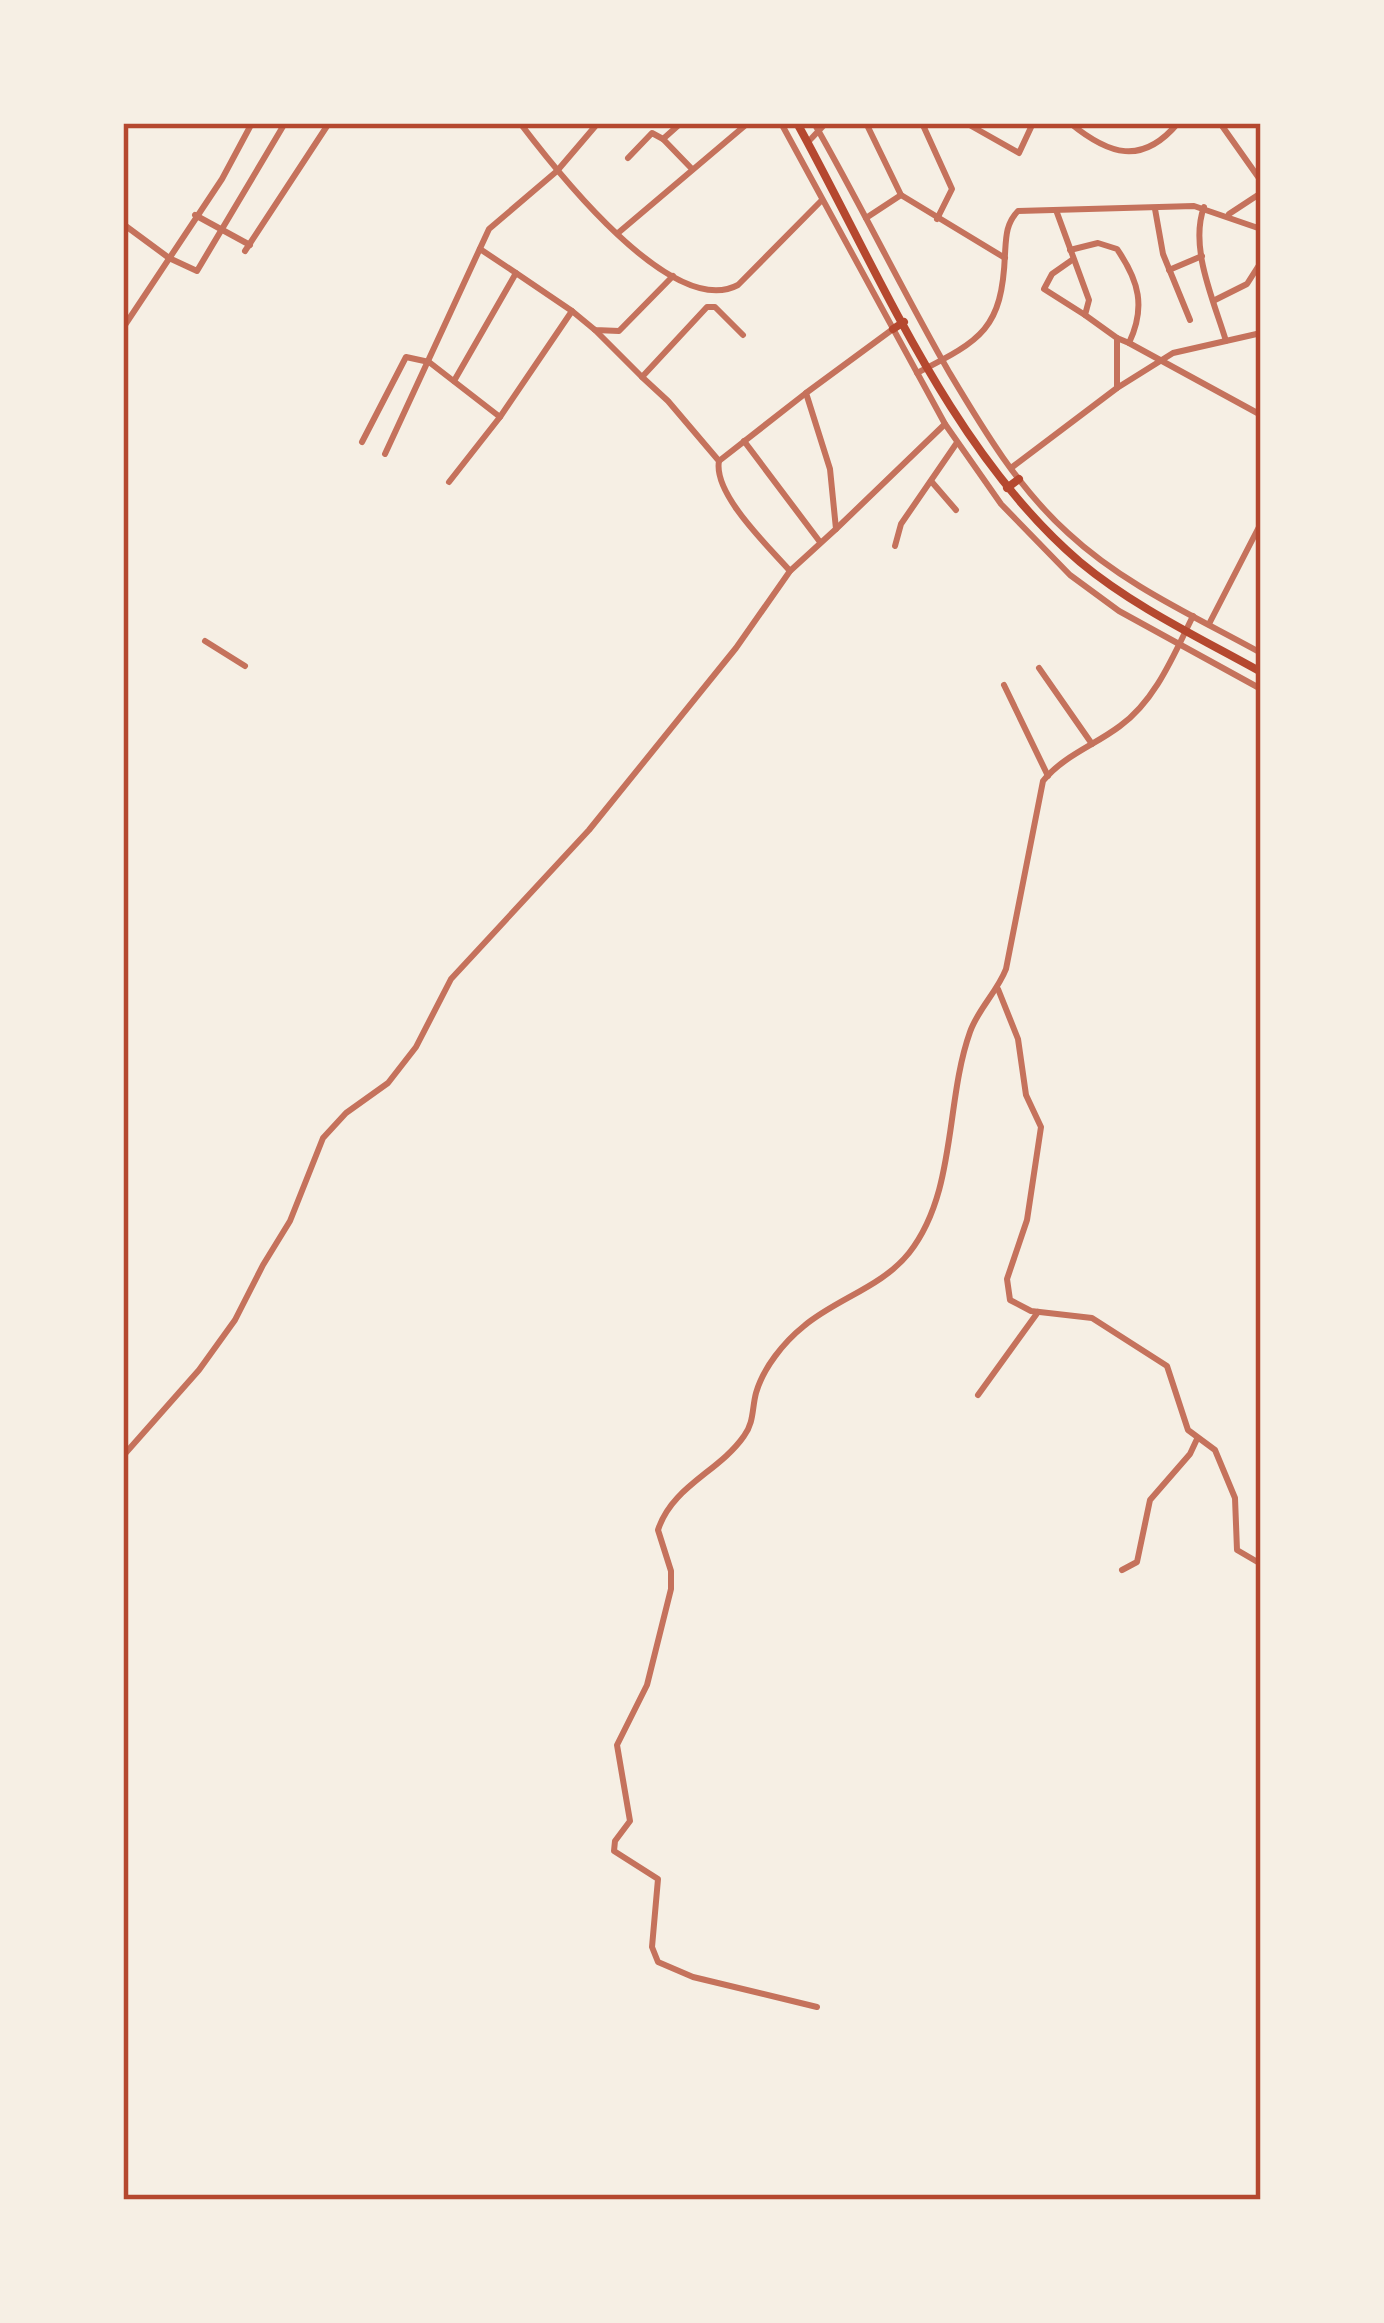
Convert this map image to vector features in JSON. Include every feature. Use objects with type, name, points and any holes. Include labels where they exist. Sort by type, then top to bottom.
[{"type":"main road","points":[[797,123],[928,367],[1010,491],[1047,532],[1103,580],[1261,672]]},
{"type":"main road","points":[[832,217],[844,209]]},
{"type":"main road","points":[[893,329],[904,322]]},
{"type":"main road","points":[[1000,504],[1019,479]]},
{"type":"main road","points":[[1036,543],[1047,532]]},
{"type":"street","points":[[123,328],[222,179],[251,123]]},
{"type":"street","points":[[123,224],[197,272],[285,123]]},
{"type":"street","points":[[195,215],[248,248],[329,123]]},
{"type":"street","points":[[520,123],[557,171],[618,233],[673,276],[705,290],[728,290],[747,277],[822,200]]},
{"type":"street","points":[[385,454],[489,229],[557,171],[598,123]]},
{"type":"street","points":[[664,140],[681,123]]},
{"type":"street","points":[[618,233],[748,123]]},
{"type":"street","points":[[781,123],[956,444],[1000,504],[1036,543],[1119,611],[1261,689]]},
{"type":"street","points":[[808,142],[816,127],[826,123]]},
{"type":"street","points":[[868,123],[902,196],[1005,259]]},
{"type":"street","points":[[922,123],[952,189],[938,219]]},
{"type":"street","points":[[967,123],[1019,153],[1033,123]]},
{"type":"street","points":[[1070,123],[1108,148],[1130,152],[1158,143],[1178,123]]},
{"type":"street","points":[[1220,123],[1261,181]]},
{"type":"street","points":[[816,127],[943,360],[1019,479],[1065,531],[1136,585],[1261,653]]},
{"type":"street","points":[[628,158],[652,133],[692,169]]},
{"type":"street","points":[[1227,215],[1261,193]]},
{"type":"street","points":[[866,218],[902,196]]},
{"type":"street","points":[[1204,207],[1199,221],[1202,256],[1226,341]]},
{"type":"street","points":[[917,373],[966,346],[989,324],[1003,292],[1007,228],[1016,212],[1204,207],[1261,229]]},
{"type":"street","points":[[1155,208],[1159,240],[1190,320]]},
{"type":"street","points":[[1056,210],[1089,300],[1085,315]]},
{"type":"street","points":[[1129,343],[1140,320],[1140,304],[1124,259],[1109,244],[1072,254],[1043,289],[1117,338],[1261,415]]},
{"type":"street","points":[[480,249],[595,330],[668,401],[719,460]]},
{"type":"street","points":[[1169,270],[1202,256]]},
{"type":"street","points":[[1214,301],[1247,284],[1261,262]]},
{"type":"street","points":[[454,382],[516,273]]},
{"type":"street","points":[[595,330],[624,330],[673,276]]},
{"type":"street","points":[[642,377],[707,308],[715,307],[743,335]]},
{"type":"street","points":[[448,482],[500,417],[572,311]]},
{"type":"street","points":[[790,571],[732,500],[717,472],[719,460],[893,329]]},
{"type":"street","points":[[1011,468],[1157,360],[1261,333]]},
{"type":"street","points":[[1117,338],[1117,388]]},
{"type":"street","points":[[362,442],[409,356],[429,362],[500,417]]},
{"type":"street","points":[[806,393],[830,469],[836,529]]},
{"type":"street","points":[[123,1456],[200,1370],[236,1320],[262,1265],[290,1222],[323,1138],[346,1113],[388,1083],[416,1047],[444,988],[589,830],[736,648],[790,571],[945,424]]},
{"type":"street","points":[[744,441],[820,542]]},
{"type":"street","points":[[896,546],[902,524],[956,444]]},
{"type":"street","points":[[931,481],[956,510]]},
{"type":"street","points":[[1209,624],[1261,523]]},
{"type":"street","points":[[817,2007],[693,1978],[655,1959],[658,1880],[624,1860],[614,1848],[630,1821],[617,1744],[647,1685],[671,1588],[671,1571],[658,1534],[661,1520],[680,1494],[743,1438],[752,1422],[758,1386],[790,1339],[823,1312],[896,1267],[916,1243],[944,1168],[970,1031],[998,989],[1029,864],[1040,790],[1048,776],[1136,712],[1158,683],[1193,616]]},
{"type":"street","points":[[205,641],[244,666]]},
{"type":"street","points":[[1039,668],[1092,744]]},
{"type":"street","points":[[1004,685],[1048,776]]},
{"type":"street","points":[[998,989],[1018,1039],[1024,1088],[1041,1127],[1027,1220],[1007,1287],[1015,1305],[1038,1312],[1085,1315],[1163,1362],[1172,1375],[1188,1430],[1215,1450],[1237,1504],[1238,1550],[1261,1564]]},
{"type":"street","points":[[978,1395],[1038,1312]]},
{"type":"street","points":[[1122,1570],[1136,1562],[1153,1495],[1188,1457],[1197,1439]]}]
